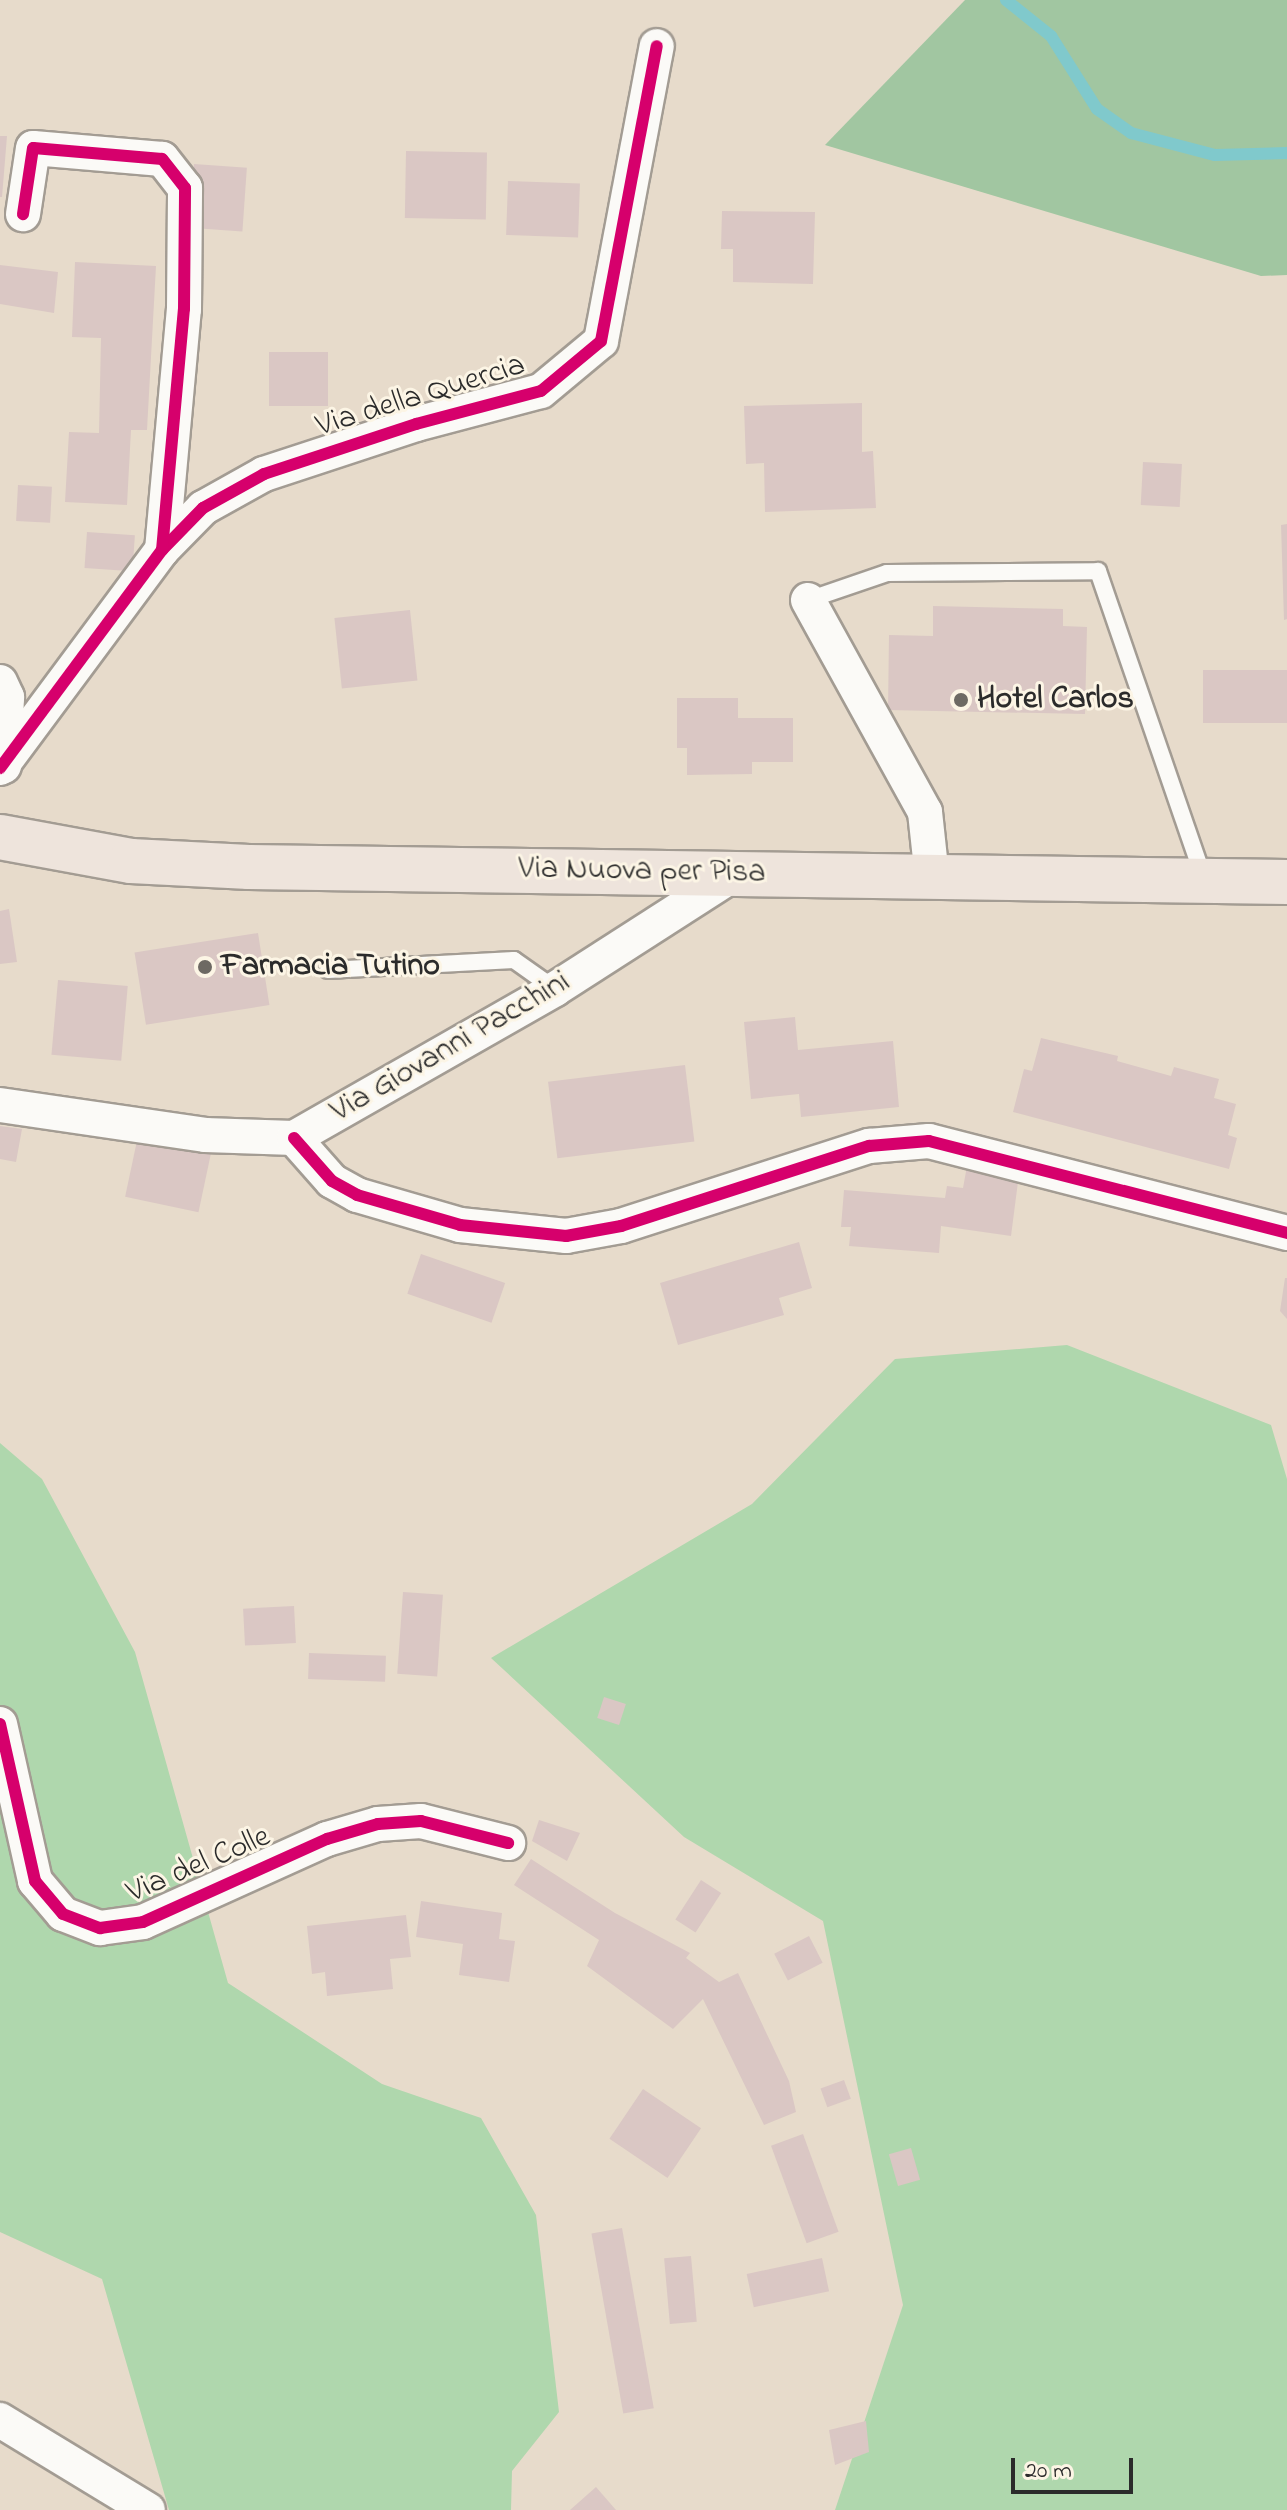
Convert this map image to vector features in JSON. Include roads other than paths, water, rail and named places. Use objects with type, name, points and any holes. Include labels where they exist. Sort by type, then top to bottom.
[{"type":"main road","name":"Via Nuova per Pisa","points":[[0,837],[131,861],[1287,882]]},
{"type":"street","name":"Via della Quercia","points":[[2,767],[162,550],[203,508],[264,474],[416,424],[541,391],[601,341],[657,46]]},
{"type":"street","points":[[23,214],[33,148],[162,159],[185,188],[184,309],[162,550]]},
{"type":"street","points":[[808,600],[925,812],[932,877]]},
{"type":"street","name":"Via della Quercia","points":[[0,682],[7,697],[2,767]]},
{"type":"street","name":"Via Giovanni Pacchini","points":[[0,1105],[205,1135],[294,1138],[555,989],[734,874]]},
{"type":"street","points":[[294,1138],[332,1181],[357,1195],[460,1225],[566,1236],[621,1226],[869,1146],[929,1141],[1287,1233]]},
{"type":"street","name":"Via del Colle","points":[[0,1724],[35,1881],[63,1914],[100,1928],[143,1922],[327,1839],[378,1824],[421,1821],[508,1843]]},
{"type":"street","points":[[0,2420],[148,2510]]},
{"type":"lane","points":[[808,600],[887,573],[1098,571],[1204,880]]},
{"type":"lane","points":[[328,970],[514,960],[555,989]]},
{"type":"waterway","points":[[1006,0],[1051,36],[1097,109],[1131,133],[1215,155],[1287,153]]},
{"type":"place","name":"Hotel Carlos","points":[[961,700]]},
{"type":"place","name":"Farmacia Tutino","points":[[205,967]]}]
